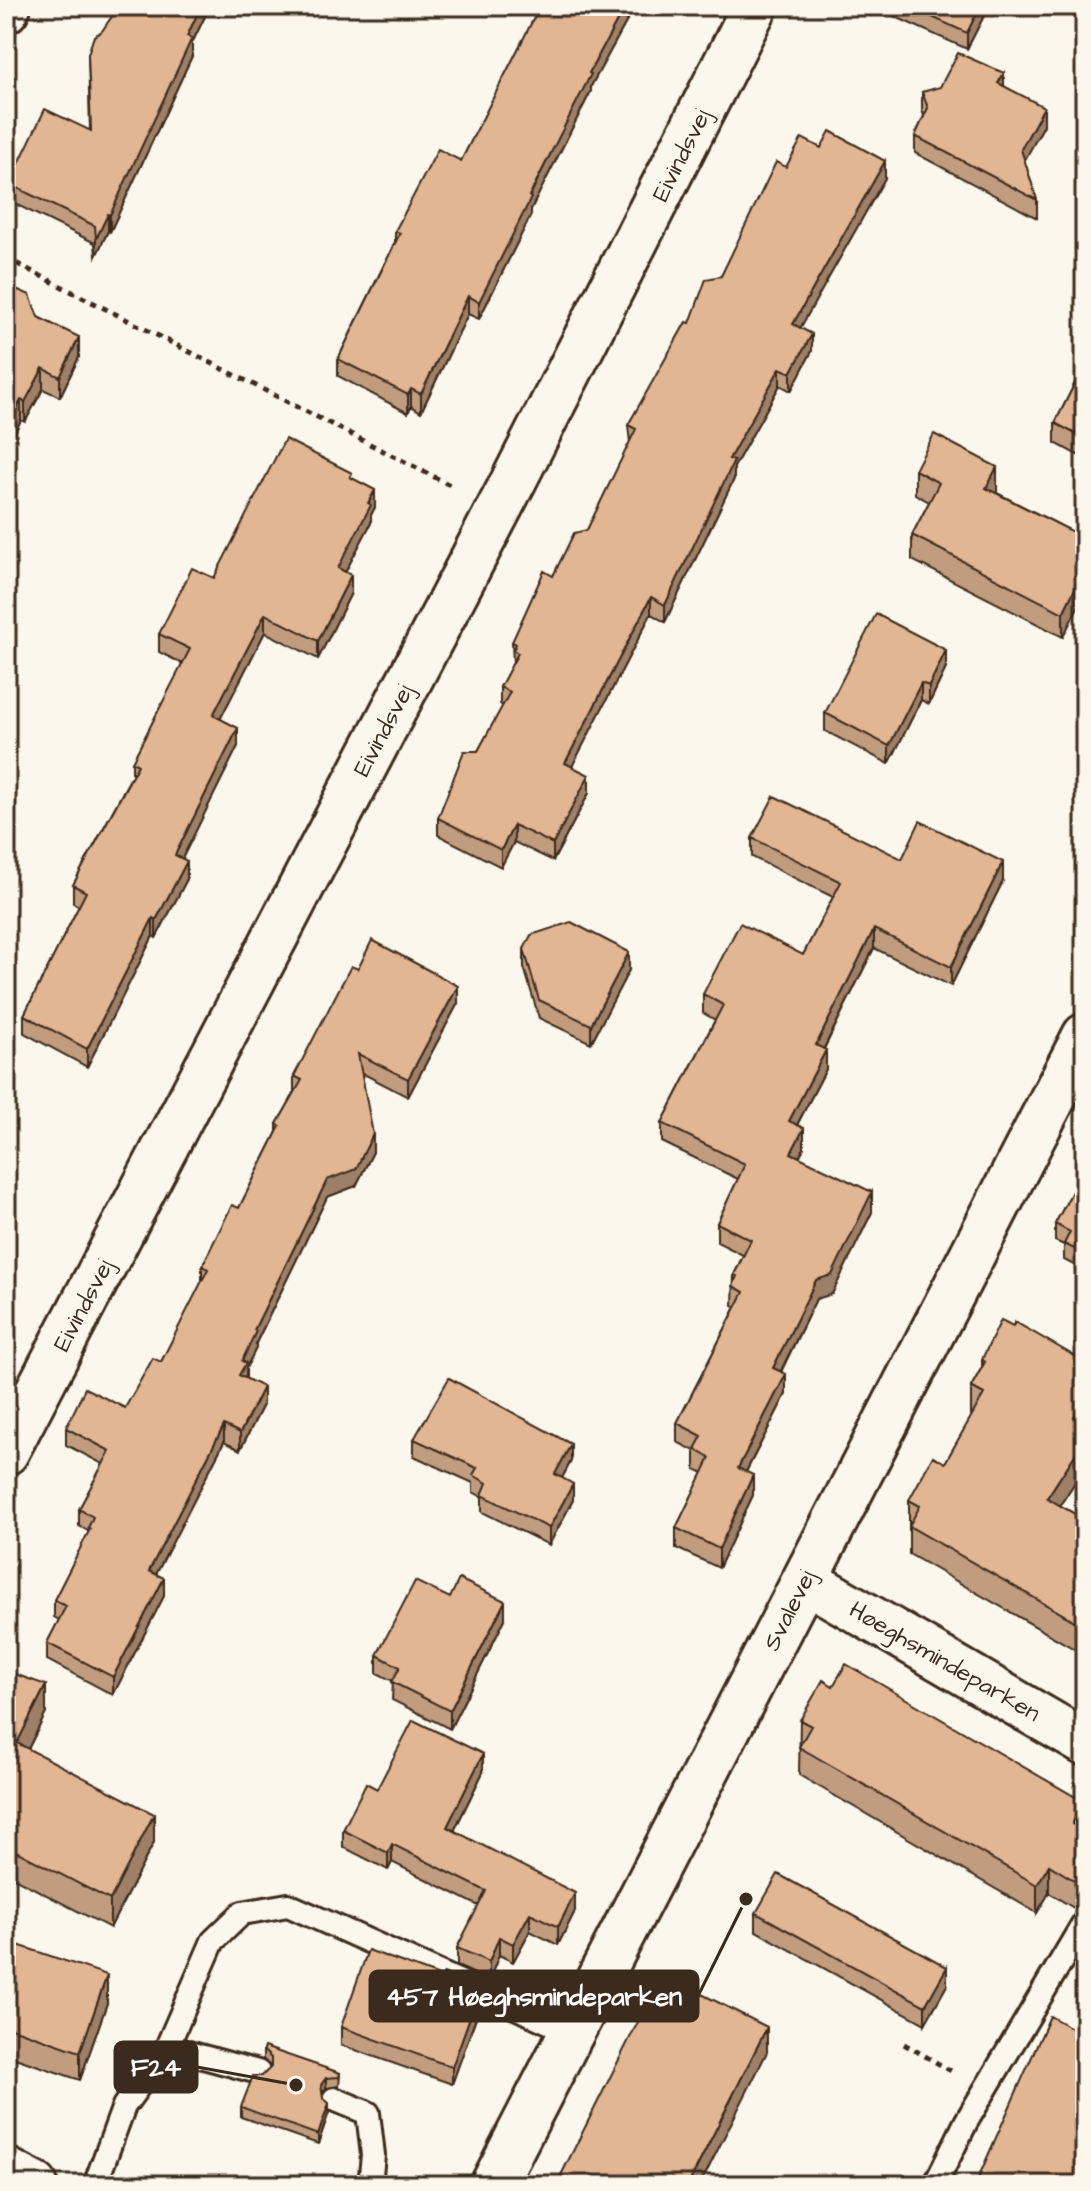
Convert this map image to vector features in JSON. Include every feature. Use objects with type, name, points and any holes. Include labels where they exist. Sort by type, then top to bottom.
[{"type":"street","name":"Eivindsvej","points":[[6,1452],[499,509],[755,6]]},
{"type":"street","name":"Svalevej","points":[[493,2185],[1085,1036]]},
{"type":"street","name":"Høeghsmindeparken","points":[[805,1580],[1085,1743]]},
{"type":"lane","points":[[95,2185],[124,2106],[167,2047],[213,1941],[242,1913],[288,1905],[571,2032]]},
{"type":"lane","points":[[935,2185],[984,2091],[1085,1921]]},
{"type":"lane","points":[[167,2047],[258,2072]]},
{"type":"lane","points":[[334,2099],[368,2113],[373,2155],[370,2185]]},
{"type":"path","points":[[6,258],[499,509]]},
{"type":"path","points":[[904,2044],[984,2091]]},
{"type":"building","points":[[119,6],[201,6],[187,36],[192,38],[96,239],[95,226],[9,184],[45,109],[91,131],[88,54],[94,36],[102,31]]},
{"type":"building","points":[[540,6],[625,6],[589,73],[479,302],[468,296],[421,394],[411,389],[408,395],[338,359],[400,233],[395,231],[438,149],[461,161]]},
{"type":"building","points":[[908,6],[980,6],[967,33]]},
{"type":"building","points":[[958,53],[1004,73],[998,83],[1044,107],[1021,149],[1037,200],[915,136],[928,108],[922,92],[940,87]]},
{"type":"building","points":[[830,131],[885,161],[793,324],[812,334],[791,373],[780,368],[729,459],[734,461],[665,605],[651,597],[565,763],[589,775],[553,844],[514,825],[501,850],[438,818],[464,751],[478,751],[510,692],[500,687],[518,653],[513,650],[516,644],[512,642],[544,571],[553,576],[574,533],[587,530],[636,429],[628,425],[686,322],[690,323],[706,279],[721,276],[776,162],[786,167],[802,138],[821,148]]},
{"type":"building","points":[[6,287],[30,295],[38,317],[79,337],[60,377],[43,368],[25,402],[21,400],[6,430]]},
{"type":"building","points":[[1085,363],[1085,439],[1055,423]]},
{"type":"building","points":[[934,434],[997,467],[986,488],[1085,538],[1085,568],[1063,613],[912,535],[939,483],[915,470]]},
{"type":"building","points":[[285,439],[352,473],[350,477],[375,490],[368,503],[371,505],[338,568],[351,575],[318,641],[265,614],[213,715],[238,728],[175,855],[187,861],[156,920],[153,918],[87,1049],[24,1015],[86,892],[73,885],[138,765],[132,762],[190,649],[159,634],[192,568],[214,578]]},
{"type":"building","points":[[876,614],[946,650],[929,686],[921,683],[889,746],[825,713]]},
{"type":"building","points":[[774,796],[902,859],[920,821],[1003,862],[951,967],[874,929],[816,1045],[826,1050],[789,1121],[804,1128],[791,1153],[872,1192],[832,1275],[816,1280],[773,1368],[786,1374],[738,1468],[753,1475],[719,1549],[676,1528],[710,1458],[695,1449],[702,1436],[677,1423],[744,1292],[733,1286],[737,1276],[734,1275],[751,1240],[717,1223],[745,1164],[662,1123],[723,1005],[703,994],[740,923],[803,955],[841,882],[752,838]]},
{"type":"building","points":[[571,922],[629,952],[591,1025],[539,1000],[524,949],[531,935]]},
{"type":"building","points":[[372,940],[458,986],[408,1079],[358,1054],[373,1134],[356,1169],[327,1180],[254,1330],[242,1361],[246,1363],[239,1375],[263,1387],[240,1433],[224,1425],[149,1571],[164,1578],[113,1677],[47,1643],[66,1606],[54,1600],[93,1517],[79,1509],[110,1451],[66,1428],[85,1388],[125,1408],[153,1358],[161,1362],[208,1269],[202,1266],[232,1205],[239,1208],[280,1126],[277,1124],[302,1080],[294,1076],[351,966],[358,969]]},
{"type":"building","points":[[1085,1167],[1085,1254],[1064,1244],[1070,1232],[1055,1224]]},
{"type":"building","points":[[1001,1320],[1013,1326],[1015,1322],[1085,1362],[1085,1400],[1074,1417],[1085,1424],[1085,1439],[1047,1498],[1085,1520],[1085,1627],[909,1526],[920,1506],[909,1500],[933,1456],[945,1463],[984,1394],[971,1387],[985,1362],[982,1359]]},
{"type":"building","points":[[449,1378],[571,1444],[555,1474],[573,1484],[549,1528],[482,1495],[487,1483],[473,1475],[477,1468],[414,1439]]},
{"type":"building","points":[[459,1579],[505,1601],[450,1711],[392,1682],[400,1667],[377,1655],[415,1581],[450,1598]]},
{"type":"building","points":[[846,1664],[1084,1802],[1072,1824],[1085,1831],[1085,1879],[1077,1882],[1049,1865],[1037,1885],[799,1747],[811,1726],[800,1720],[823,1680],[833,1686]]},
{"type":"building","points":[[6,1671],[46,1685],[17,1743],[154,1814],[110,1900],[6,1846]]},
{"type":"building","points":[[413,1720],[483,1754],[447,1827],[575,1893],[558,1927],[530,1913],[513,1944],[499,1937],[489,1962],[457,1948],[486,1891],[392,1844],[388,1853],[343,1830],[366,1783],[377,1789]]},
{"type":"building","points":[[778,1874],[947,1967],[925,2006],[756,1913]]},
{"type":"building","points":[[6,1941],[107,1975],[80,2052],[6,2026]]},
{"type":"building","points":[[368,1950],[442,1977],[444,1973],[480,1989],[452,2067],[341,2027]]},
{"type":"building","points":[[662,1974],[767,2027],[688,2185],[556,2185]]},
{"type":"building","points":[[1050,2016],[1085,2036],[1085,2167],[1077,2185],[975,2185]]},
{"type":"building","points":[[264,2047],[340,2073],[339,2077],[326,2078],[321,2085],[323,2098],[329,2103],[318,2135],[241,2107],[253,2076],[262,2076],[271,2067],[271,2058],[263,2050]]},
{"type":"place","name":"457 Høeghsmindeparken","points":[[746,1899]]},
{"type":"place","name":"F24","points":[[296,2085]]}]
